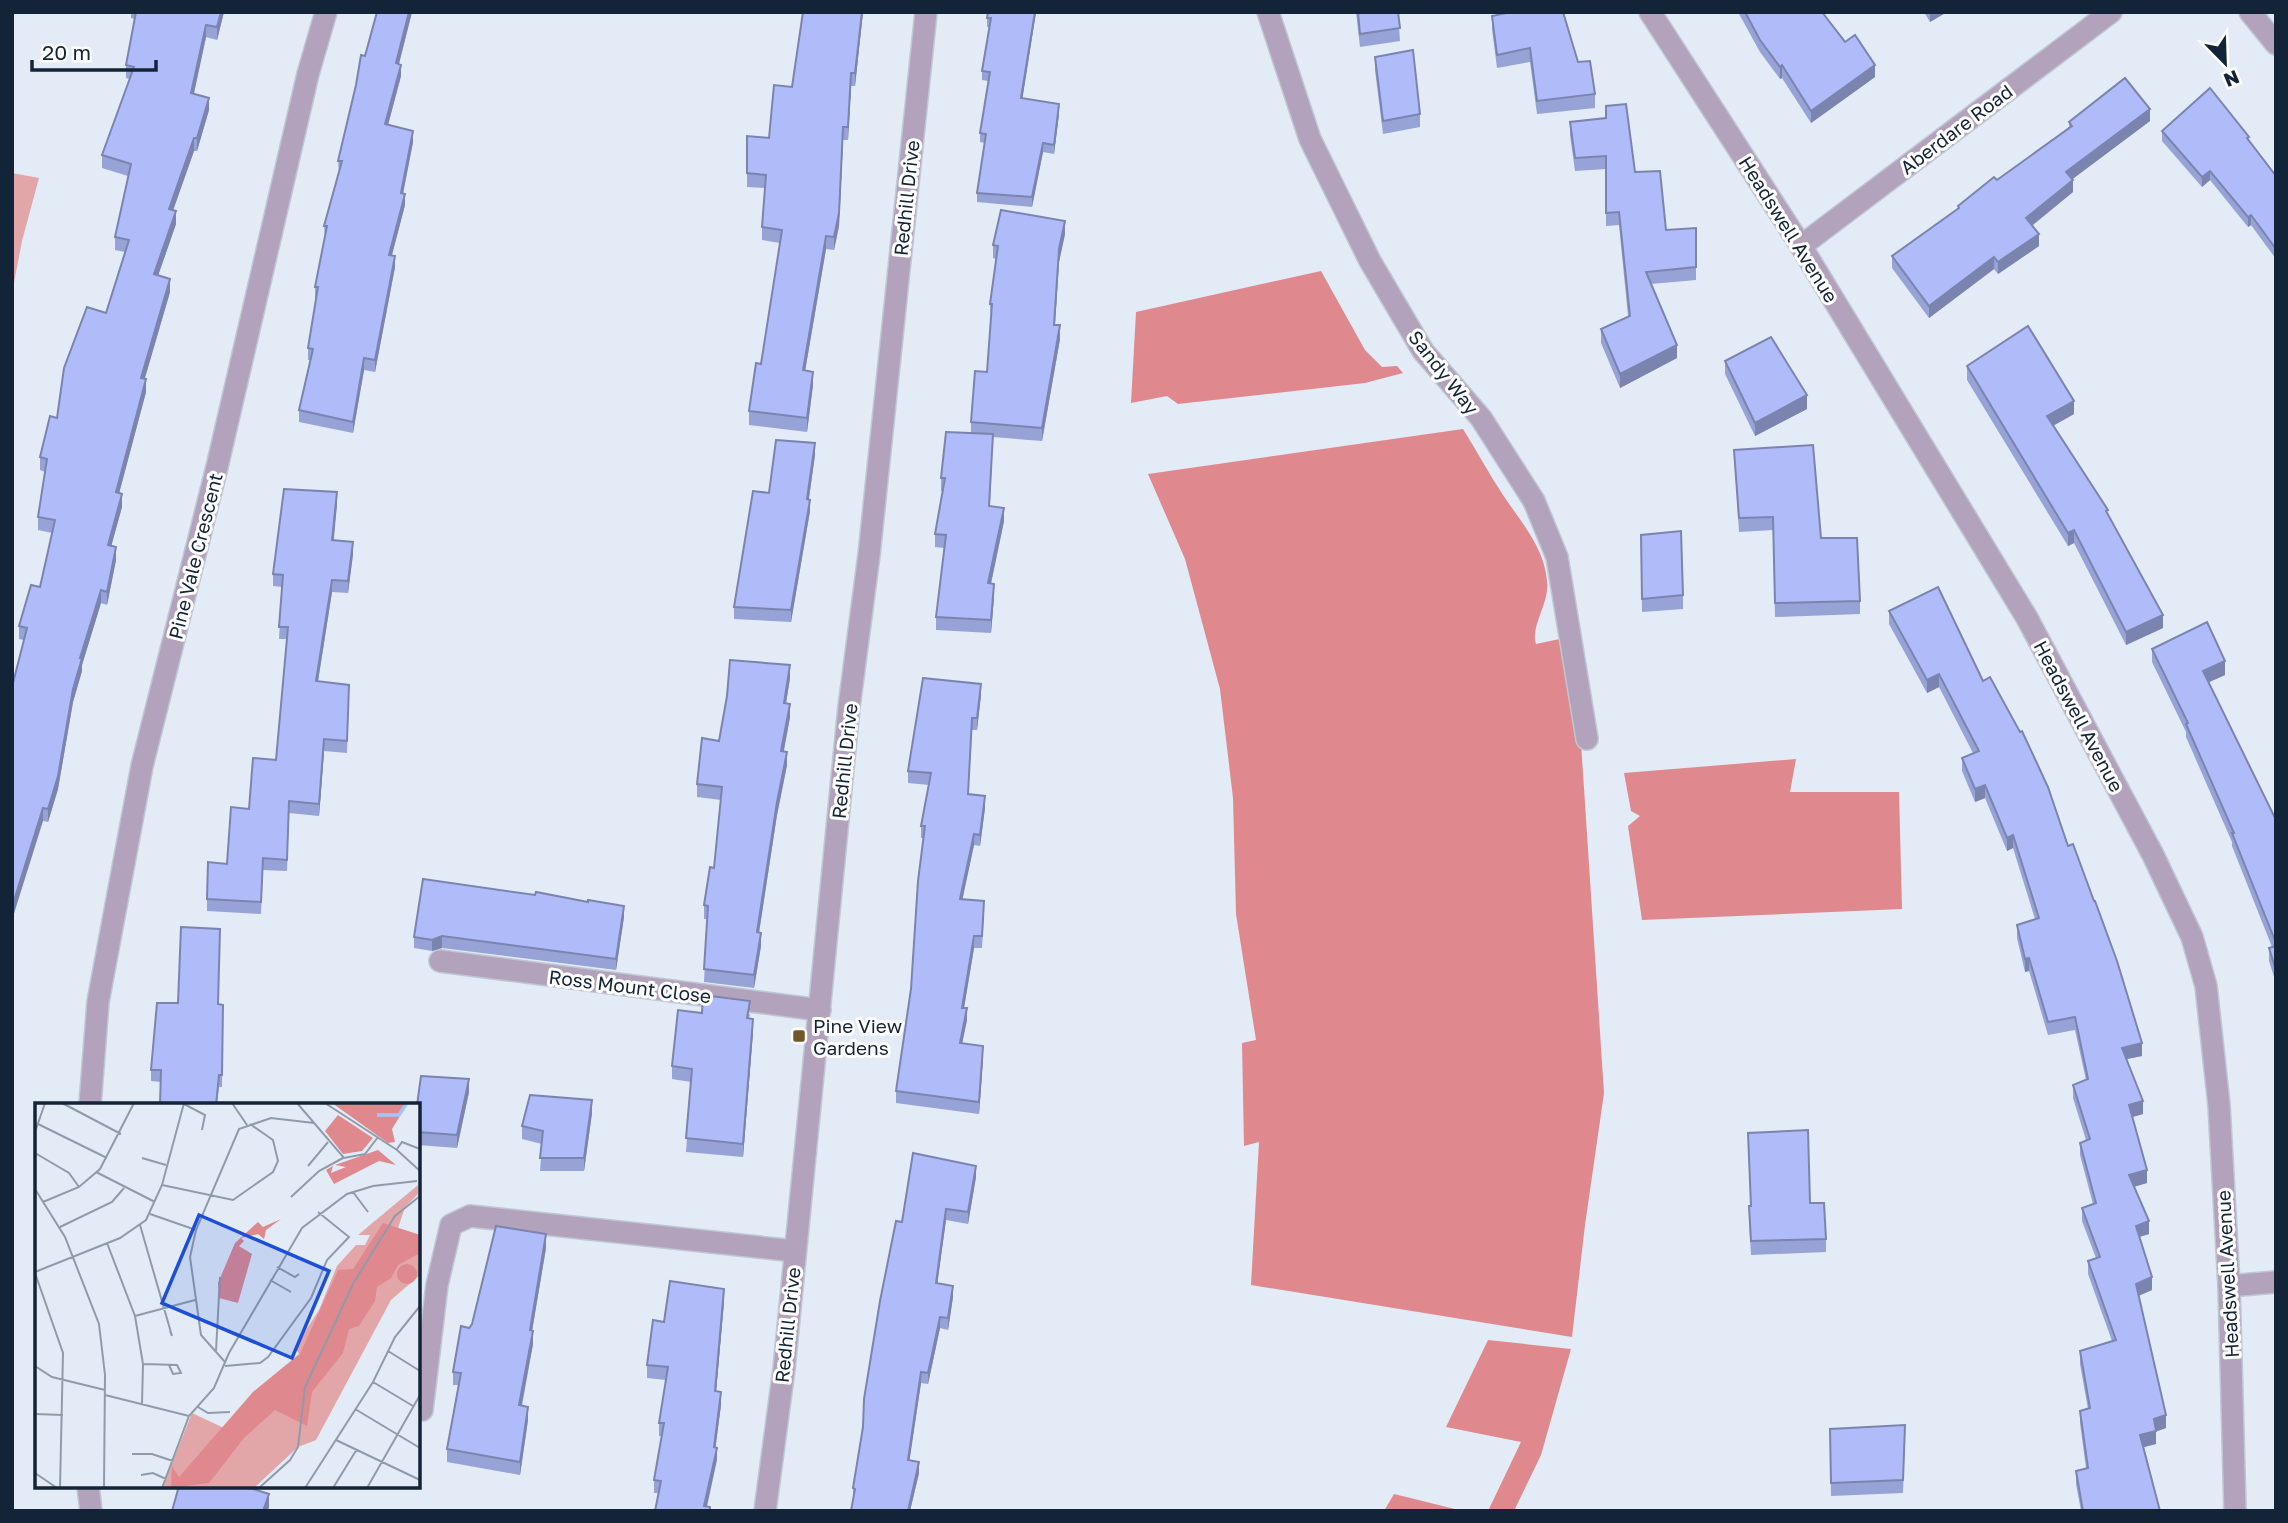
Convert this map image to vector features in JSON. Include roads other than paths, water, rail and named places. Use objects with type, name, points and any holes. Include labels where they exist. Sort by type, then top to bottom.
[{"type":"street","name":"Pine Vale Crescent","points":[[90,1103],[98,1002],[142,766],[217,467],[308,74],[326,12]]},
{"type":"street","name":"Redhill Drive","points":[[765,1511],[784,1369],[849,707],[869,555],[926,12]]},
{"type":"street","name":"Sandy Way","points":[[1268,12],[1310,139],[1370,261],[1423,351],[1481,418],[1534,500],[1557,556],[1587,739]]},
{"type":"street","name":"Headswell Avenue","points":[[1650,12],[1801,246],[2026,618],[2153,855],[2192,937],[2206,986],[2214,1042],[2229,1286],[2235,1511]]},
{"type":"street","name":"Aberdare Road","points":[[1801,246],[2111,12]]},
{"type":"street","points":[[2250,12],[2276,44]]},
{"type":"street","name":"Ross Mount Close","points":[[440,961],[820,1010]]},
{"type":"street","points":[[422,1410],[437,1285],[451,1225],[470,1216],[795,1251]]},
{"type":"street","points":[[2229,1286],[2276,1282]]},
{"type":"street","points":[[88,1488],[90,1511]]},
{"type":"place","name":"Pine View Gardens","points":[[799,1036]]}]
